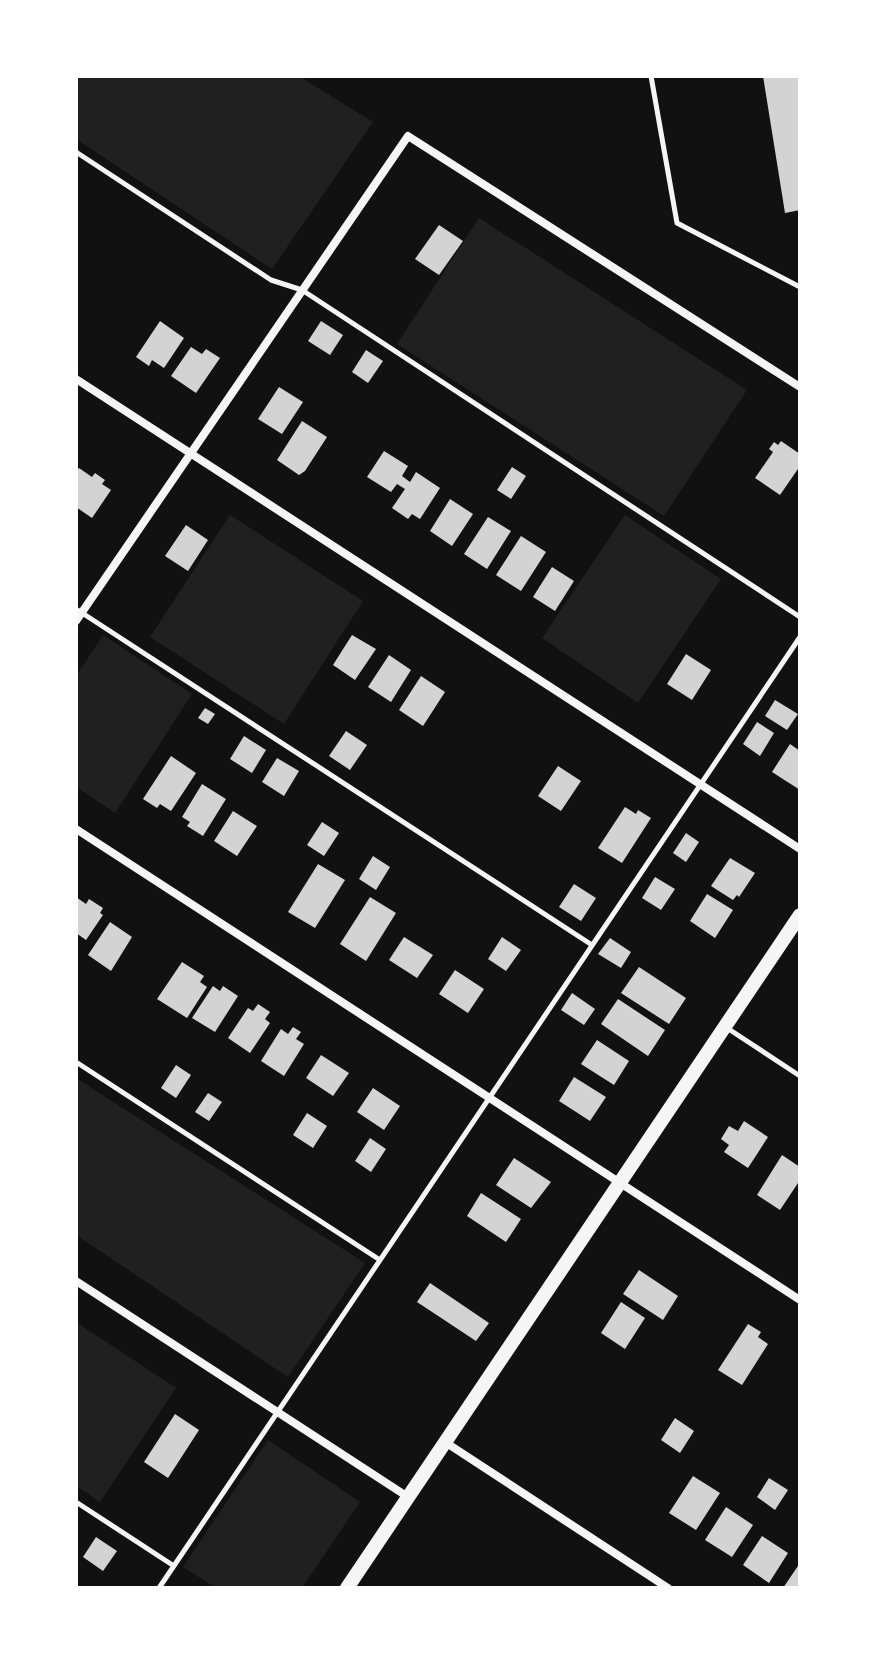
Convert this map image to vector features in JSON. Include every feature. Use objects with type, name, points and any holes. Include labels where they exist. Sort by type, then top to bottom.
[{"type":"street","points":[[76,621],[79,611],[408,136],[800,387]]},
{"type":"street","points":[[76,379],[800,849]]},
{"type":"street","points":[[76,829],[800,1300]]},
{"type":"street","points":[[347,1588],[800,915]]},
{"type":"street","points":[[76,1281],[408,1497]]},
{"type":"street","points":[[445,1442],[668,1588]]},
{"type":"lane","points":[[651,76],[677,223],[800,287]]},
{"type":"lane","points":[[76,152],[271,280],[302,290],[800,617]]},
{"type":"lane","points":[[79,611],[592,945]]},
{"type":"lane","points":[[159,1588],[800,637]]},
{"type":"lane","points":[[724,1027],[800,1076]]},
{"type":"lane","points":[[76,1062],[380,1260]]},
{"type":"lane","points":[[76,1502],[174,1566]]},
{"type":"shaded area","points":[[76,76],[299,76],[373,122],[272,269],[76,139]]},
{"type":"shaded area","points":[[479,218],[747,390],[664,516],[397,344]]},
{"type":"shaded area","points":[[230,515],[363,601],[284,724],[150,637]]},
{"type":"shaded area","points":[[625,515],[721,579],[638,703],[542,638]]},
{"type":"shaded area","points":[[103,635],[192,694],[115,813],[76,787],[76,676]]},
{"type":"shaded area","points":[[76,1078],[365,1263],[288,1377],[76,1235]]},
{"type":"shaded area","points":[[76,1322],[176,1388],[100,1502],[76,1486]]},
{"type":"shaded area","points":[[268,1440],[360,1502],[302,1588],[216,1588],[183,1567]]},
{"type":"building","points":[[763,76],[800,76],[800,210],[785,213]]},
{"type":"building","points":[[439,225],[463,241],[439,275],[415,259]]},
{"type":"building","points":[[160,321],[184,338],[164,368],[152,360],[149,366],[136,357]]},
{"type":"building","points":[[321,321],[343,335],[330,355],[308,341]]},
{"type":"building","points":[[191,347],[202,354],[206,349],[220,358],[196,393],[171,376]]},
{"type":"building","points":[[366,350],[383,361],[368,383],[352,372]]},
{"type":"building","points":[[279,387],[303,402],[282,434],[258,419]]},
{"type":"building","points":[[302,421],[327,437],[305,471],[299,475],[277,460]]},
{"type":"building","points":[[781,441],[800,454],[800,466],[780,495],[755,478],[773,452],[769,449],[774,442],[778,445]]},
{"type":"building","points":[[384,451],[408,466],[402,476],[410,482],[416,472],[440,488],[420,519],[412,514],[408,519],[392,508],[405,489],[397,484],[391,492],[367,477]]},
{"type":"building","points":[[512,467],[526,476],[511,499],[497,490]]},
{"type":"building","points":[[79,468],[92,477],[95,473],[105,480],[102,484],[111,490],[92,518],[76,507],[76,472]]},
{"type":"building","points":[[450,499],[473,514],[452,546],[430,531]]},
{"type":"building","points":[[488,517],[511,531],[487,569],[464,554]]},
{"type":"building","points":[[186,525],[208,540],[188,571],[165,556]]},
{"type":"building","points":[[521,536],[546,552],[521,591],[496,575]]},
{"type":"building","points":[[552,567],[574,581],[555,611],[533,597]]},
{"type":"building","points":[[352,635],[376,649],[355,680],[333,665]]},
{"type":"building","points":[[686,654],[711,670],[692,700],[667,684]]},
{"type":"building","points":[[389,655],[411,670],[391,702],[368,687]]},
{"type":"building","points":[[421,676],[445,692],[423,726],[399,710]]},
{"type":"building","points":[[775,700],[798,714],[787,730],[765,716]]},
{"type":"building","points":[[205,708],[215,714],[208,724],[198,718]]},
{"type":"building","points":[[757,722],[774,733],[760,756],[743,744]]},
{"type":"building","points":[[346,731],[367,745],[350,770],[329,756]]},
{"type":"building","points":[[244,736],[266,750],[252,773],[230,759]]},
{"type":"building","points":[[790,744],[800,751],[800,790],[772,772]]},
{"type":"building","points":[[171,756],[196,773],[171,811],[160,804],[157,808],[143,799]]},
{"type":"building","points":[[277,758],[299,771],[284,796],[262,782]]},
{"type":"building","points":[[558,766],[581,781],[561,811],[538,796]]},
{"type":"building","points":[[202,784],[226,799],[203,836],[187,826],[190,822],[182,817]]},
{"type":"building","points":[[625,807],[651,818],[622,863],[598,848]]},
{"type":"building","points":[[233,811],[257,826],[237,856],[214,841]]},
{"type":"building","points":[[322,822],[339,833],[324,856],[307,845]]},
{"type":"building","points":[[686,833],[699,842],[686,862],[673,853]]},
{"type":"building","points":[[373,856],[390,867],[376,890],[359,879]]},
{"type":"building","points":[[730,858],[755,873],[739,897],[737,895],[733,900],[711,886]]},
{"type":"building","points":[[318,864],[345,880],[315,928],[288,912]]},
{"type":"building","points":[[655,877],[675,889],[661,910],[642,898]]},
{"type":"building","points":[[574,884],[596,898],[581,921],[559,907]]},
{"type":"building","points":[[707,894],[733,910],[715,938],[690,921]]},
{"type":"building","points":[[76,897],[86,904],[89,899],[103,908],[100,913],[103,915],[86,940],[76,933]]},
{"type":"building","points":[[370,897],[396,913],[366,961],[340,944]]},
{"type":"building","points":[[110,922],[132,937],[111,971],[88,955]]},
{"type":"building","points":[[404,937],[433,955],[417,978],[389,960]]},
{"type":"building","points":[[502,937],[521,950],[506,971],[488,959]]},
{"type":"building","points":[[610,938],[631,952],[621,968],[598,954]]},
{"type":"building","points":[[182,962],[204,976],[200,982],[207,987],[187,1018],[157,999]]},
{"type":"building","points":[[639,967],[686,998],[669,1024],[621,993]]},
{"type":"building","points":[[455,970],[484,989],[468,1013],[439,994]]},
{"type":"building","points":[[213,986],[220,991],[223,986],[238,996],[215,1032],[192,1018]]},
{"type":"building","points":[[572,993],[595,1009],[584,1025],[561,1010]]},
{"type":"building","points":[[618,999],[665,1030],[648,1056],[601,1024]]},
{"type":"building","points":[[258,1004],[270,1012],[265,1019],[270,1023],[250,1053],[228,1038],[248,1008],[253,1011]]},
{"type":"building","points":[[293,1027],[301,1032],[296,1039],[304,1044],[284,1076],[261,1061],[281,1029],[288,1034]]},
{"type":"building","points":[[597,1040],[629,1061],[614,1085],[581,1064]]},
{"type":"building","points":[[321,1055],[349,1073],[333,1096],[306,1078]]},
{"type":"building","points":[[176,1065],[191,1075],[176,1098],[161,1088]]},
{"type":"building","points":[[574,1077],[606,1097],[590,1121],[559,1101]]},
{"type":"building","points":[[373,1088],[400,1106],[384,1130],[357,1112]]},
{"type":"building","points":[[208,1093],[222,1102],[209,1121],[195,1112]]},
{"type":"building","points":[[307,1113],[327,1126],[313,1148],[293,1135]]},
{"type":"building","points":[[744,1121],[768,1137],[748,1168],[724,1152],[729,1145],[721,1139],[729,1126],[738,1131]]},
{"type":"building","points":[[370,1138],[386,1149],[371,1172],[355,1161]]},
{"type":"building","points":[[782,1155],[800,1167],[800,1180],[780,1210],[757,1195]]},
{"type":"building","points":[[514,1158],[551,1182],[531,1208],[496,1185]]},
{"type":"building","points":[[481,1193],[521,1219],[506,1242],[467,1216]]},
{"type":"building","points":[[639,1270],[678,1296],[663,1320],[623,1294]]},
{"type":"building","points":[[430,1283],[489,1323],[476,1341],[417,1302]]},
{"type":"building","points":[[621,1302],[645,1318],[625,1349],[601,1333]]},
{"type":"building","points":[[748,1324],[761,1332],[758,1337],[768,1344],[742,1385],[718,1370]]},
{"type":"building","points":[[175,1414],[199,1430],[168,1478],[144,1462]]},
{"type":"building","points":[[675,1418],[694,1431],[680,1453],[661,1440]]},
{"type":"building","points":[[693,1476],[720,1493],[696,1530],[669,1513]]},
{"type":"building","points":[[769,1478],[788,1490],[775,1510],[757,1497]]},
{"type":"building","points":[[726,1507],[753,1525],[732,1557],[705,1540]]},
{"type":"building","points":[[762,1536],[788,1553],[769,1583],[743,1565]]},
{"type":"building","points":[[96,1537],[117,1551],[103,1571],[83,1557]]},
{"type":"building","points":[[800,1563],[800,1588],[783,1588]]}]
